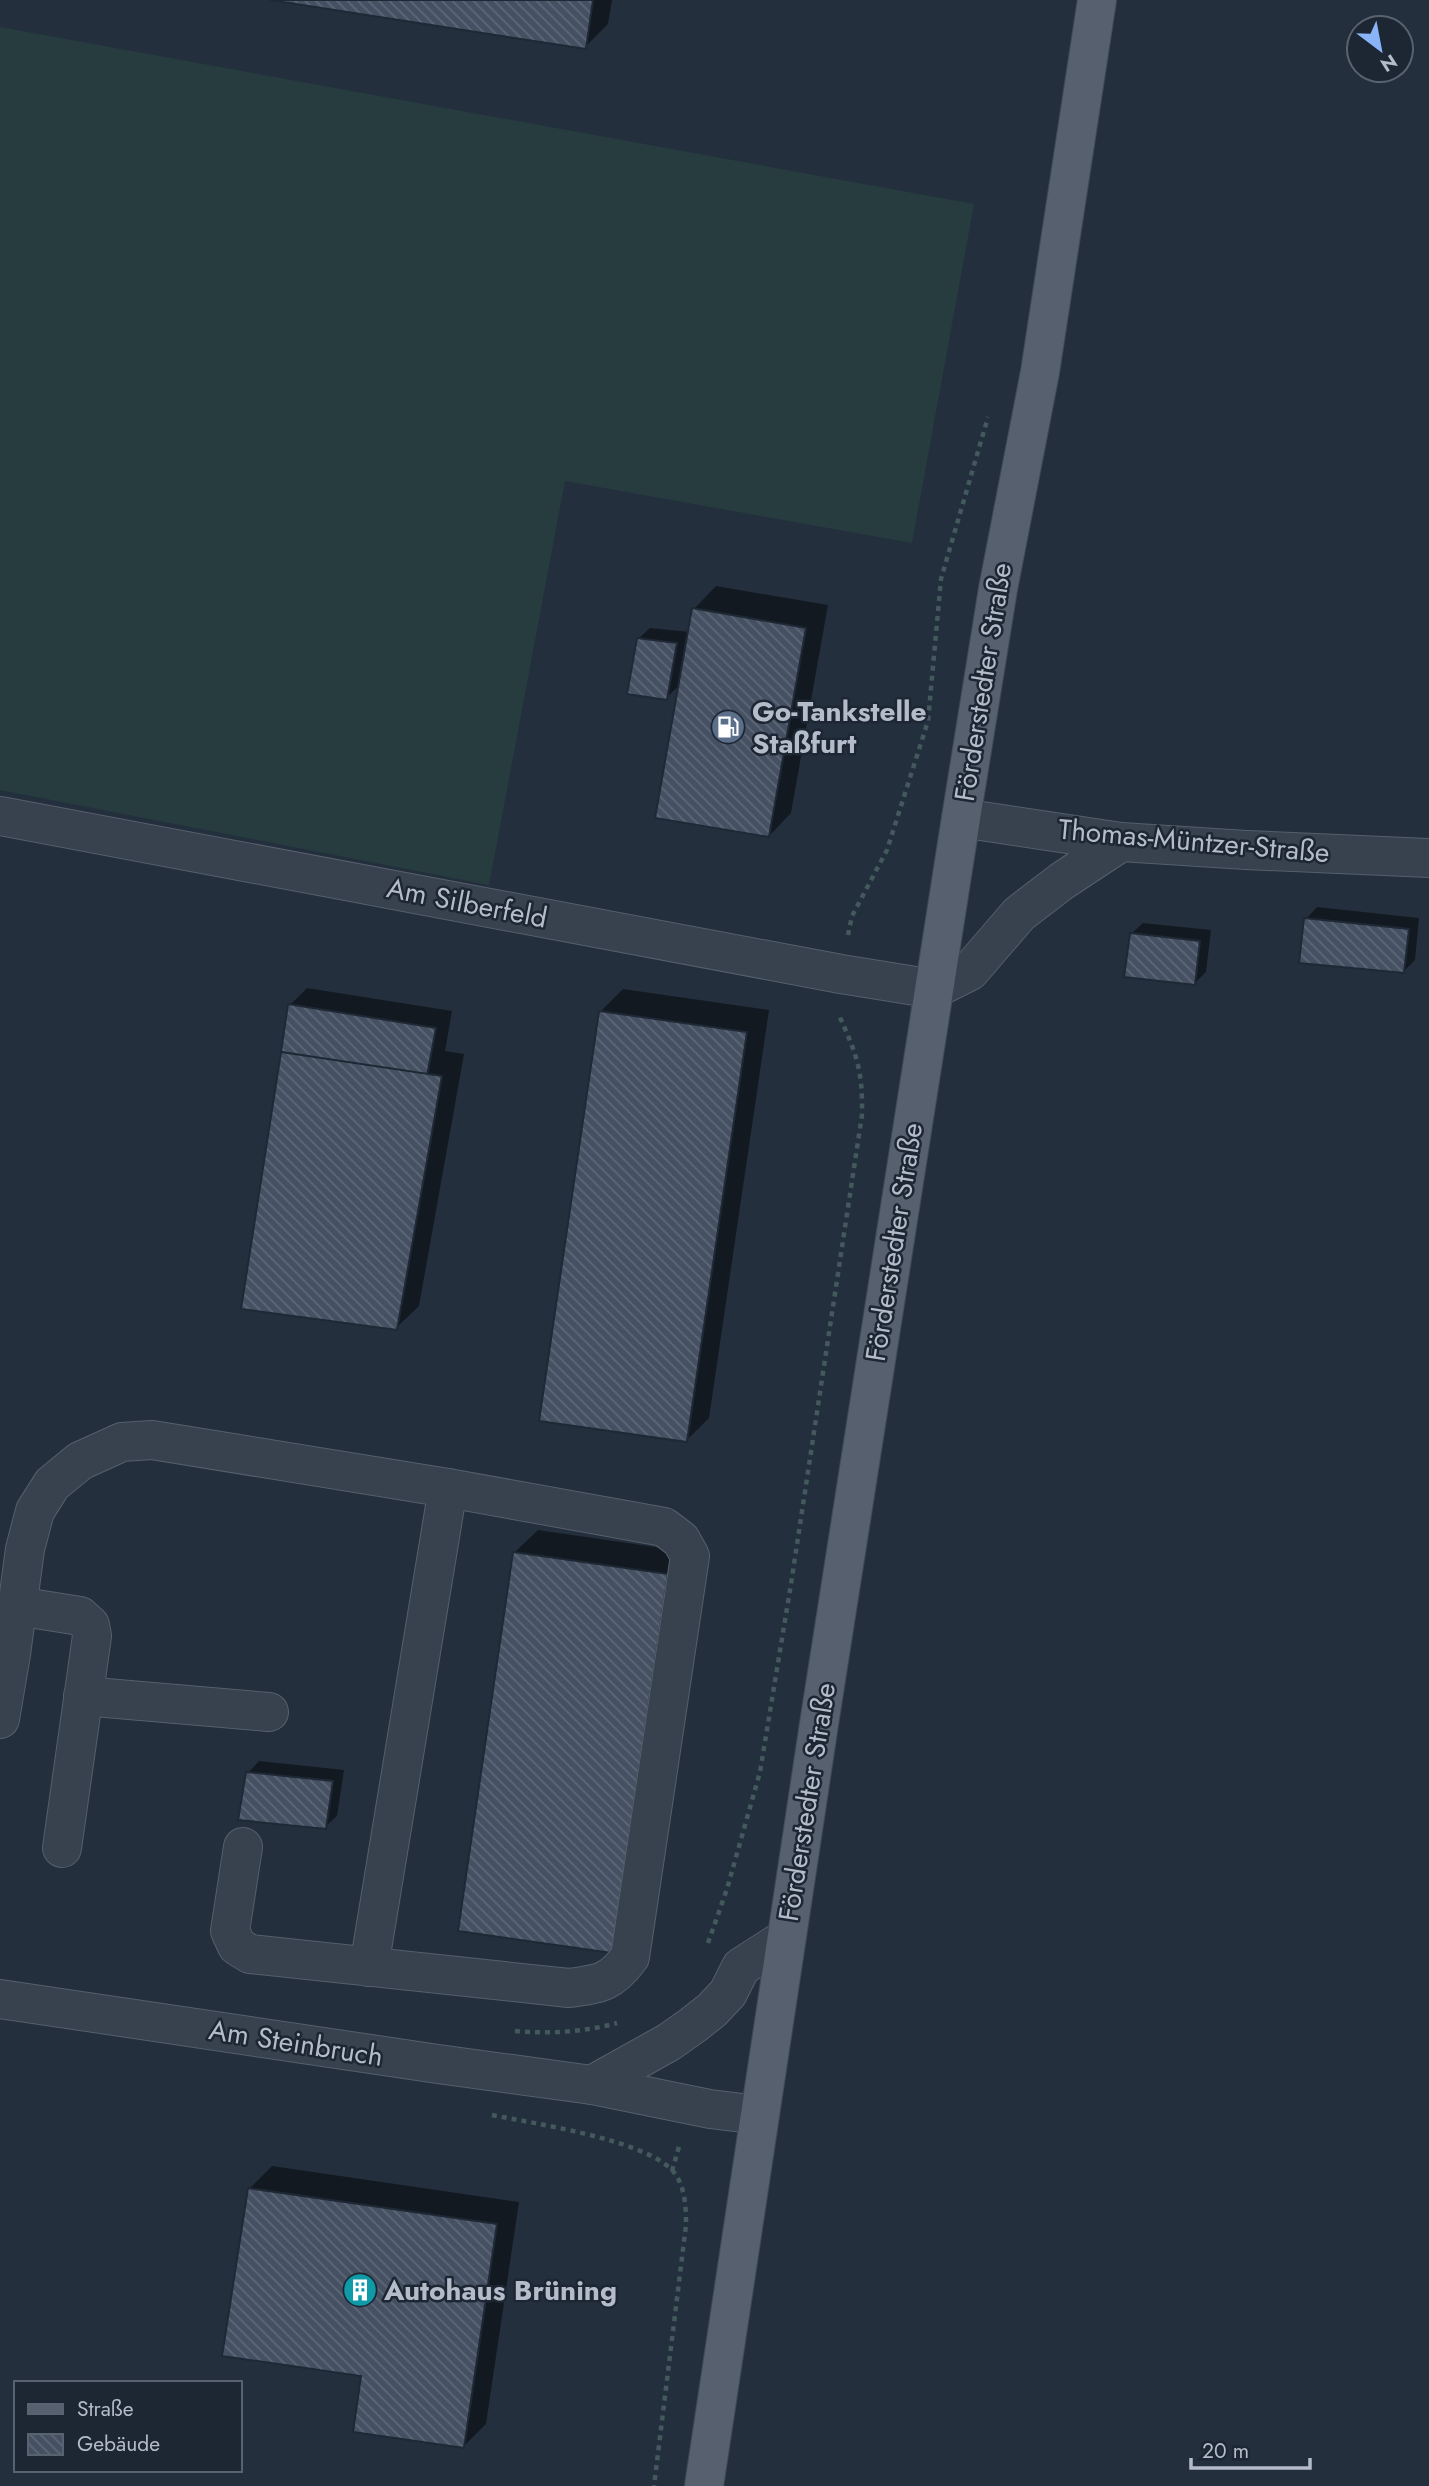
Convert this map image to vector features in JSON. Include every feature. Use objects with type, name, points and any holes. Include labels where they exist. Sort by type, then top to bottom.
[{"type":"main road","name":"Förderstedter Straße","points":[[704,2486],[786,1938],[961,818],[998,589],[1042,359],[1097,0]]},
{"type":"street","name":"Am Silberfeld","points":[[0,816],[841,974],[934,989]]},
{"type":"street","name":"Thomas-Müntzer-Straße","points":[[961,818],[1121,842],[1429,858]]},
{"type":"street","points":[[934,989],[970,971],[1019,915],[1062,881],[1121,842]]},
{"type":"street","points":[[0,1719],[6,1653],[18,1606],[12,1548],[52,1484],[80,1461],[122,1442],[152,1440],[448,1488],[664,1527],[681,1540],[690,1556],[630,1956],[618,1975],[595,1985],[569,1988],[250,1954],[237,1946],[230,1931],[243,1847]]},
{"type":"street","points":[[369,1967],[448,1488]]},
{"type":"street","points":[[18,1606],[80,1616],[90,1625],[92,1636],[62,1848]]},
{"type":"street","points":[[83,1696],[269,1712]]},
{"type":"street","points":[[592,2085],[669,2042],[693,2025],[728,1993],[741,1967],[786,1938]]},
{"type":"street","name":"Am Steinbruch","points":[[0,1999],[592,2085],[709,2109],[759,2115]]},
{"type":"path","points":[[706,1948],[727,1889],[760,1772],[862,1115],[863,1082],[856,1052],[836,1010],[841,974],[852,916],[887,850],[928,721],[941,579],[989,413]]},
{"type":"path","points":[[654,2486],[686,2225],[687,2206],[681,2184],[672,2171]]},
{"type":"green space","points":[[0,27],[974,204],[912,543],[565,481],[489,885],[0,790]]},
{"type":"building","points":[[270,0],[593,0],[586,49]]},
{"type":"building","points":[[692,608],[806,628],[769,837],[655,818]]},
{"type":"building","points":[[637,638],[677,643],[667,700],[627,694]]},
{"type":"building","points":[[1304,918],[1409,929],[1404,973],[1299,963]]},
{"type":"building","points":[[1130,933],[1200,941],[1195,985],[1124,977]]},
{"type":"building","points":[[288,1004],[436,1028],[427,1076],[281,1052]]},
{"type":"building","points":[[599,1011],[747,1032],[687,1442],[539,1421]]},
{"type":"building","points":[[281,1052],[442,1076],[397,1330],[241,1309]]},
{"type":"building","points":[[513,1552],[668,1574],[612,1953],[458,1931]]},
{"type":"building","points":[[246,1772],[333,1781],[326,1829],[238,1820]]},
{"type":"building","name":"Autohaus Brüning","points":[[248,2188],[497,2224],[464,2448],[353,2432],[361,2376],[222,2356]]},
{"type":"place","name":"Go-Tankstelle Staßfurt","points":[[728,727]]},
{"type":"place","name":"Autohaus Brüning","points":[[360,2290]]}]
